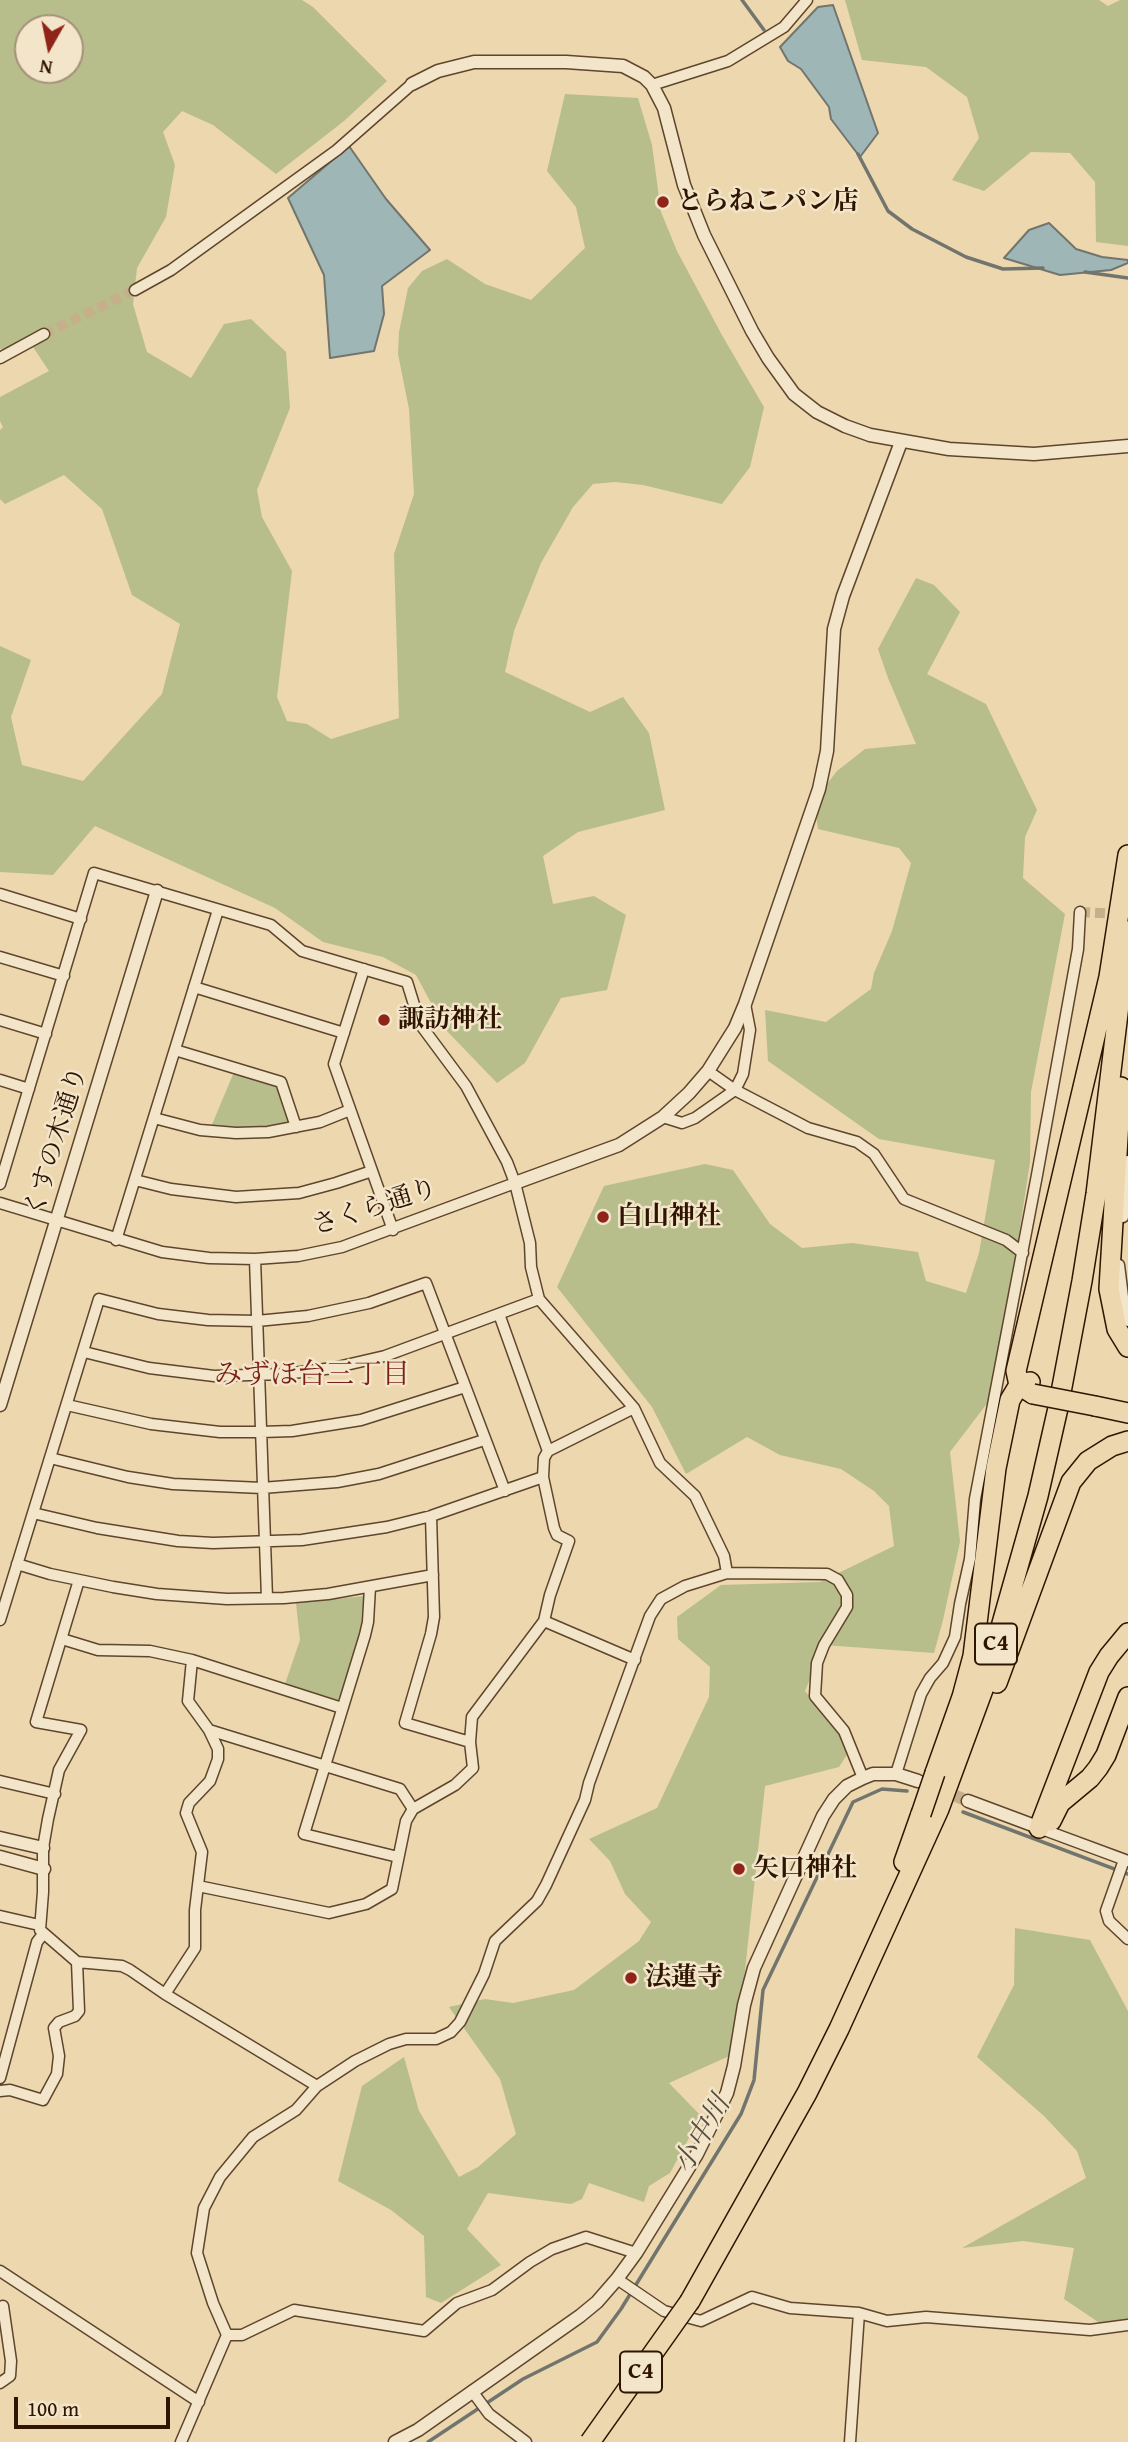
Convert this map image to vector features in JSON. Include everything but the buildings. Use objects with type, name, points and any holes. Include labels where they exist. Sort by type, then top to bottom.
[{"type":"highway","points":[[1128,855],[1109,977],[1016,1371],[1030,1387],[1096,1400],[1128,1401]]},
{"type":"highway","name":"C4","points":[[690,2301],[807,2093],[877,1947],[939,1809],[984,1687],[1038,1496],[1058,1408],[1082,1281],[1101,1154],[1128,931]]},
{"type":"highway","name":"C4","points":[[590,2442],[718,2262],[800,2124],[859,2008],[947,1813],[1020,1590],[1045,1499],[1065,1409],[1088,1283],[1128,977]]},
{"type":"highway","points":[[1123,1023],[1119,1139],[1110,1239],[1109,1289],[1117,1329],[1128,1347]]},
{"type":"highway","points":[[877,1947],[921,1814],[927,1777],[962,1698],[973,1656],[996,1468],[1010,1400],[1030,1387]]},
{"type":"highway","points":[[1096,1400],[1128,1413]]},
{"type":"highway","points":[[947,1813],[972,1754],[1071,1482],[1078,1471],[1094,1457],[1112,1446],[1128,1441]]},
{"type":"highway","points":[[1043,1829],[1099,1672],[1128,1633]]},
{"type":"highway","points":[[1043,1829],[1060,1803],[1098,1768],[1106,1755],[1128,1697]]},
{"type":"street","points":[[652,85],[728,61],[785,27],[807,0]]},
{"type":"street","points":[[135,290],[171,270],[327,157],[412,84],[438,71],[474,62],[566,62],[623,66],[644,77],[652,85],[664,108],[684,185],[704,235],[752,331],[794,394],[817,412],[845,426],[901,442],[976,452],[1034,454],[1128,446]]},
{"type":"street","points":[[0,358],[44,334]]},
{"type":"street","points":[[515,1183],[619,1145],[663,1117],[690,1093],[708,1071],[734,1028],[745,1004],[819,789],[827,751],[834,629],[843,596],[901,442]]},
{"type":"street","points":[[0,1184],[6,1145],[29,1089],[94,873],[271,925],[302,951],[407,982],[420,1024],[466,1087],[507,1162],[530,1243],[531,1267],[539,1299],[634,1408],[660,1464],[695,1496],[724,1556],[727,1573]]},
{"type":"street","name":"くすの木通り","points":[[0,1405],[157,891]]},
{"type":"street","points":[[0,894],[81,919]]},
{"type":"street","points":[[116,1240],[218,909]]},
{"type":"street","points":[[896,1774],[921,1694],[943,1663],[956,1637],[970,1559],[975,1499],[1078,949],[1080,912]]},
{"type":"street","points":[[0,957],[64,976]]},
{"type":"street","points":[[364,969],[334,1065],[393,1230]]},
{"type":"street","points":[[194,987],[344,1033]]},
{"type":"street","points":[[663,1117],[682,1123],[695,1118],[735,1090],[743,1074],[750,1030],[745,1004]]},
{"type":"street","points":[[0,1020],[46,1034]]},
{"type":"street","points":[[175,1051],[281,1082],[296,1127]]},
{"type":"street","points":[[708,1071],[735,1090],[808,1128],[857,1142],[874,1154],[904,1199],[1006,1240],[1023,1252]]},
{"type":"street","points":[[0,1080],[29,1089]]},
{"type":"street","points":[[154,1118],[200,1130],[268,1132],[320,1122],[350,1110]]},
{"type":"street","points":[[1128,1161],[1119,1276],[1128,1321]]},
{"type":"street","points":[[135,1180],[204,1195],[248,1197],[299,1193],[372,1171]]},
{"type":"street","name":"さくら通り","points":[[0,1203],[162,1252],[209,1258],[255,1259],[298,1256],[342,1247],[515,1183]]},
{"type":"street","points":[[255,1259],[267,1598]]},
{"type":"street","points":[[0,1620],[99,1299],[158,1314],[208,1320],[257,1321],[308,1316],[369,1303],[426,1283],[505,1491]]},
{"type":"street","points":[[83,1352],[149,1368],[214,1376],[259,1376],[333,1368],[385,1356],[539,1299]]},
{"type":"street","points":[[499,1314],[548,1451]]},
{"type":"street","points":[[67,1405],[151,1424],[220,1432],[292,1431],[361,1420],[465,1387]]},
{"type":"street","points":[[198,1886],[329,1913],[366,1904],[392,1889],[406,1821],[412,1809],[455,1785],[473,1768],[470,1742],[472,1717],[544,1621],[569,1541],[556,1535],[543,1477],[544,1458],[548,1451],[634,1408]]},
{"type":"street","points":[[50,1458],[128,1478],[173,1484],[262,1488],[337,1482],[379,1474],[484,1440]]},
{"type":"street","points":[[33,1513],[97,1528],[178,1541],[264,1543],[342,1535],[430,1517],[543,1477]]},
{"type":"street","points":[[430,1517],[434,1617],[405,1723],[470,1742]]},
{"type":"street","points":[[17,1564],[79,1580],[157,1594],[227,1599],[328,1594],[433,1575]]},
{"type":"street","points":[[181,2442],[228,2335],[197,2253],[204,2208],[220,2177],[253,2137],[296,2110],[317,2086],[355,2061],[389,2044],[406,2039],[436,2039],[451,2032],[460,2022],[484,1974],[495,1941],[527,1911],[546,1885],[585,1800],[650,1616],[661,1598],[685,1586],[727,1573],[827,1574],[838,1580],[846,1595],[847,1607],[817,1662],[815,1696],[844,1731],[863,1778]]},
{"type":"street","points":[[0,2078],[41,1930],[43,1848],[59,1770],[81,1730],[36,1722],[79,1580]]},
{"type":"street","points":[[370,1587],[369,1622],[304,1834],[398,1857]]},
{"type":"street","points":[[544,1621],[635,1660]]},
{"type":"street","points":[[62,1639],[97,1650],[150,1651],[192,1660],[342,1708]]},
{"type":"street","points":[[165,1994],[195,1948],[195,1910],[202,1852],[186,1813],[189,1803],[210,1781],[218,1759],[218,1749],[209,1730],[188,1701],[192,1660]]},
{"type":"street","points":[[209,1730],[400,1789],[412,1809]]},
{"type":"street","points":[[395,2442],[418,2430],[579,2316],[597,2302],[617,2279],[697,2154],[727,2093],[754,1968],[823,1816],[847,1786],[873,1774],[927,1777]]},
{"type":"street","points":[[0,1781],[55,1794]]},
{"type":"street","points":[[968,1801],[1125,1862],[1105,1911],[1110,1921],[1128,1939]]},
{"type":"street","points":[[0,1838],[43,1848]]},
{"type":"street","points":[[0,1857],[44,1868]]},
{"type":"street","points":[[0,1916],[41,1930],[77,1962],[122,1966],[317,2086]]},
{"type":"street","points":[[0,2091],[43,2100],[57,2074],[59,2056],[54,2028],[59,2022],[75,2016],[79,2011],[77,1962]]},
{"type":"street","points":[[228,2335],[242,2335],[294,2310],[424,2331],[457,2303],[492,2290],[552,2249],[586,2238],[636,2253]]},
{"type":"street","points":[[0,2271],[199,2402]]},
{"type":"street","points":[[617,2279],[664,2311],[701,2321],[752,2297],[790,2308],[859,2313],[887,2321],[926,2317],[1090,2330],[1128,2325]]},
{"type":"street","points":[[0,2307],[3,2306],[11,2361],[10,2376],[0,2383]]},
{"type":"street","points":[[850,2442],[859,2313]]},
{"type":"street","points":[[472,2391],[489,2414],[526,2442]]},
{"type":"green space","points":[[0,0],[302,0],[313,7],[387,81],[344,121],[276,174],[213,125],[182,111],[163,132],[175,165],[166,217],[137,268],[133,304],[147,352],[191,378],[224,324],[251,319],[286,352],[290,408],[257,490],[262,517],[292,571],[277,697],[287,721],[307,724],[331,739],[399,718],[394,554],[414,494],[409,409],[398,354],[399,332],[408,288],[422,271],[447,259],[485,284],[531,300],[585,248],[576,207],[547,171],[565,94],[638,98],[652,145],[661,212],[677,251],[764,407],[750,467],[722,504],[643,485],[615,482],[593,484],[573,507],[541,563],[514,631],[505,672],[590,712],[623,697],[649,733],[665,810],[578,832],[543,856],[553,904],[594,896],[626,915],[607,990],[561,998],[525,1063],[497,1083],[445,1029],[416,975],[383,957],[323,942],[275,908],[95,826],[53,875],[0,872],[0,646],[31,660],[11,717],[22,765],[83,781],[162,694],[180,624],[132,595],[102,509],[64,475],[5,504],[0,499],[0,430],[3,427],[0,421],[0,397],[49,371],[33,347],[0,349]]},
{"type":"green space","points":[[845,0],[1099,0],[1108,6],[1120,0],[1128,0],[1128,246],[1096,242],[1095,182],[1070,153],[1031,152],[984,191],[952,180],[979,138],[967,97],[926,67],[862,60]]},
{"type":"green space","points":[[916,578],[934,585],[960,612],[927,674],[986,704],[1037,810],[1025,837],[1023,878],[1065,914],[1031,1092],[1030,1162],[995,1393],[950,1452],[960,1542],[934,1653],[824,1645],[805,1691],[852,1747],[839,1767],[765,1786],[736,2053],[669,2083],[701,2116],[670,2173],[649,2186],[644,2202],[589,2183],[582,2199],[571,2204],[488,2193],[467,2229],[501,2265],[441,2303],[426,2297],[424,2236],[391,2210],[338,2181],[362,2086],[404,2057],[419,2111],[459,2177],[478,2167],[516,2134],[500,2079],[449,2007],[485,1999],[513,2003],[574,1990],[639,1941],[651,1922],[625,1894],[610,1861],[589,1839],[657,1808],[709,1697],[710,1667],[678,1639],[677,1617],[721,1585],[820,1582],[894,1546],[889,1506],[874,1491],[841,1469],[780,1455],[747,1437],[686,1474],[652,1407],[557,1287],[604,1186],[705,1164],[733,1170],[770,1224],[802,1248],[852,1243],[918,1252],[926,1281],[966,1293],[979,1253],[995,1160],[879,1139],[768,1061],[765,1010],[826,1022],[871,989],[874,973],[892,931],[911,863],[899,848],[818,829],[814,801],[837,771],[865,749],[916,744],[878,649]]},
{"type":"green space","points":[[234,1072],[277,1085],[290,1123],[268,1128],[211,1127]]},
{"type":"green space","points":[[364,1596],[363,1622],[339,1700],[285,1684],[300,1640],[296,1603]]},
{"type":"green space","points":[[1015,1928],[1090,1940],[1128,2011],[1128,2329],[1110,2330],[1064,2299],[1074,2248],[1023,2241],[962,2248],[1086,2178],[1077,2151],[1044,2116],[977,2057],[1014,1985]]},
{"type":"water","points":[[833,5],[878,133],[860,157],[831,119],[829,107],[801,69],[788,61],[780,47],[818,7]]},
{"type":"water","points":[[349,146],[386,199],[430,250],[382,286],[384,314],[374,351],[330,358],[324,275],[288,198]]},
{"type":"water","points":[[1049,223],[1076,249],[1102,257],[1128,260],[1128,263],[1111,270],[1060,275],[1004,258],[1029,230]]},
{"type":"waterway","points":[[742,0],[764,30]]},
{"type":"waterway","points":[[858,154],[888,211],[912,229],[966,257],[1003,269],[1043,268]]},
{"type":"waterway","points":[[1085,272],[1128,278]]},
{"type":"waterway","name":"小中川","points":[[428,2442],[523,2379],[597,2342],[621,2309],[741,2114],[754,2080],[763,1990],[853,1802],[882,1789],[907,1791]]},
{"type":"waterway","name":"小中川","points":[[963,1812],[1128,1874]]},
{"type":"tunnel","points":[[44,334],[135,290]]},
{"type":"tunnel","points":[[1080,912],[1122,914]]},
{"type":"tunnel","points":[[939,1789],[968,1801]]},
{"type":"place","name":"とらねこパン店","points":[[663,202]]},
{"type":"place","name":"諏訪神社","points":[[384,1020]]},
{"type":"place","name":"白山神社","points":[[603,1217]]},
{"type":"place","name":"矢口神社","points":[[739,1869]]},
{"type":"place","name":"法蓮寺","points":[[631,1978]]},
{"type":"district","name":"みずほ台三丁目","points":[[312,1376]]}]
